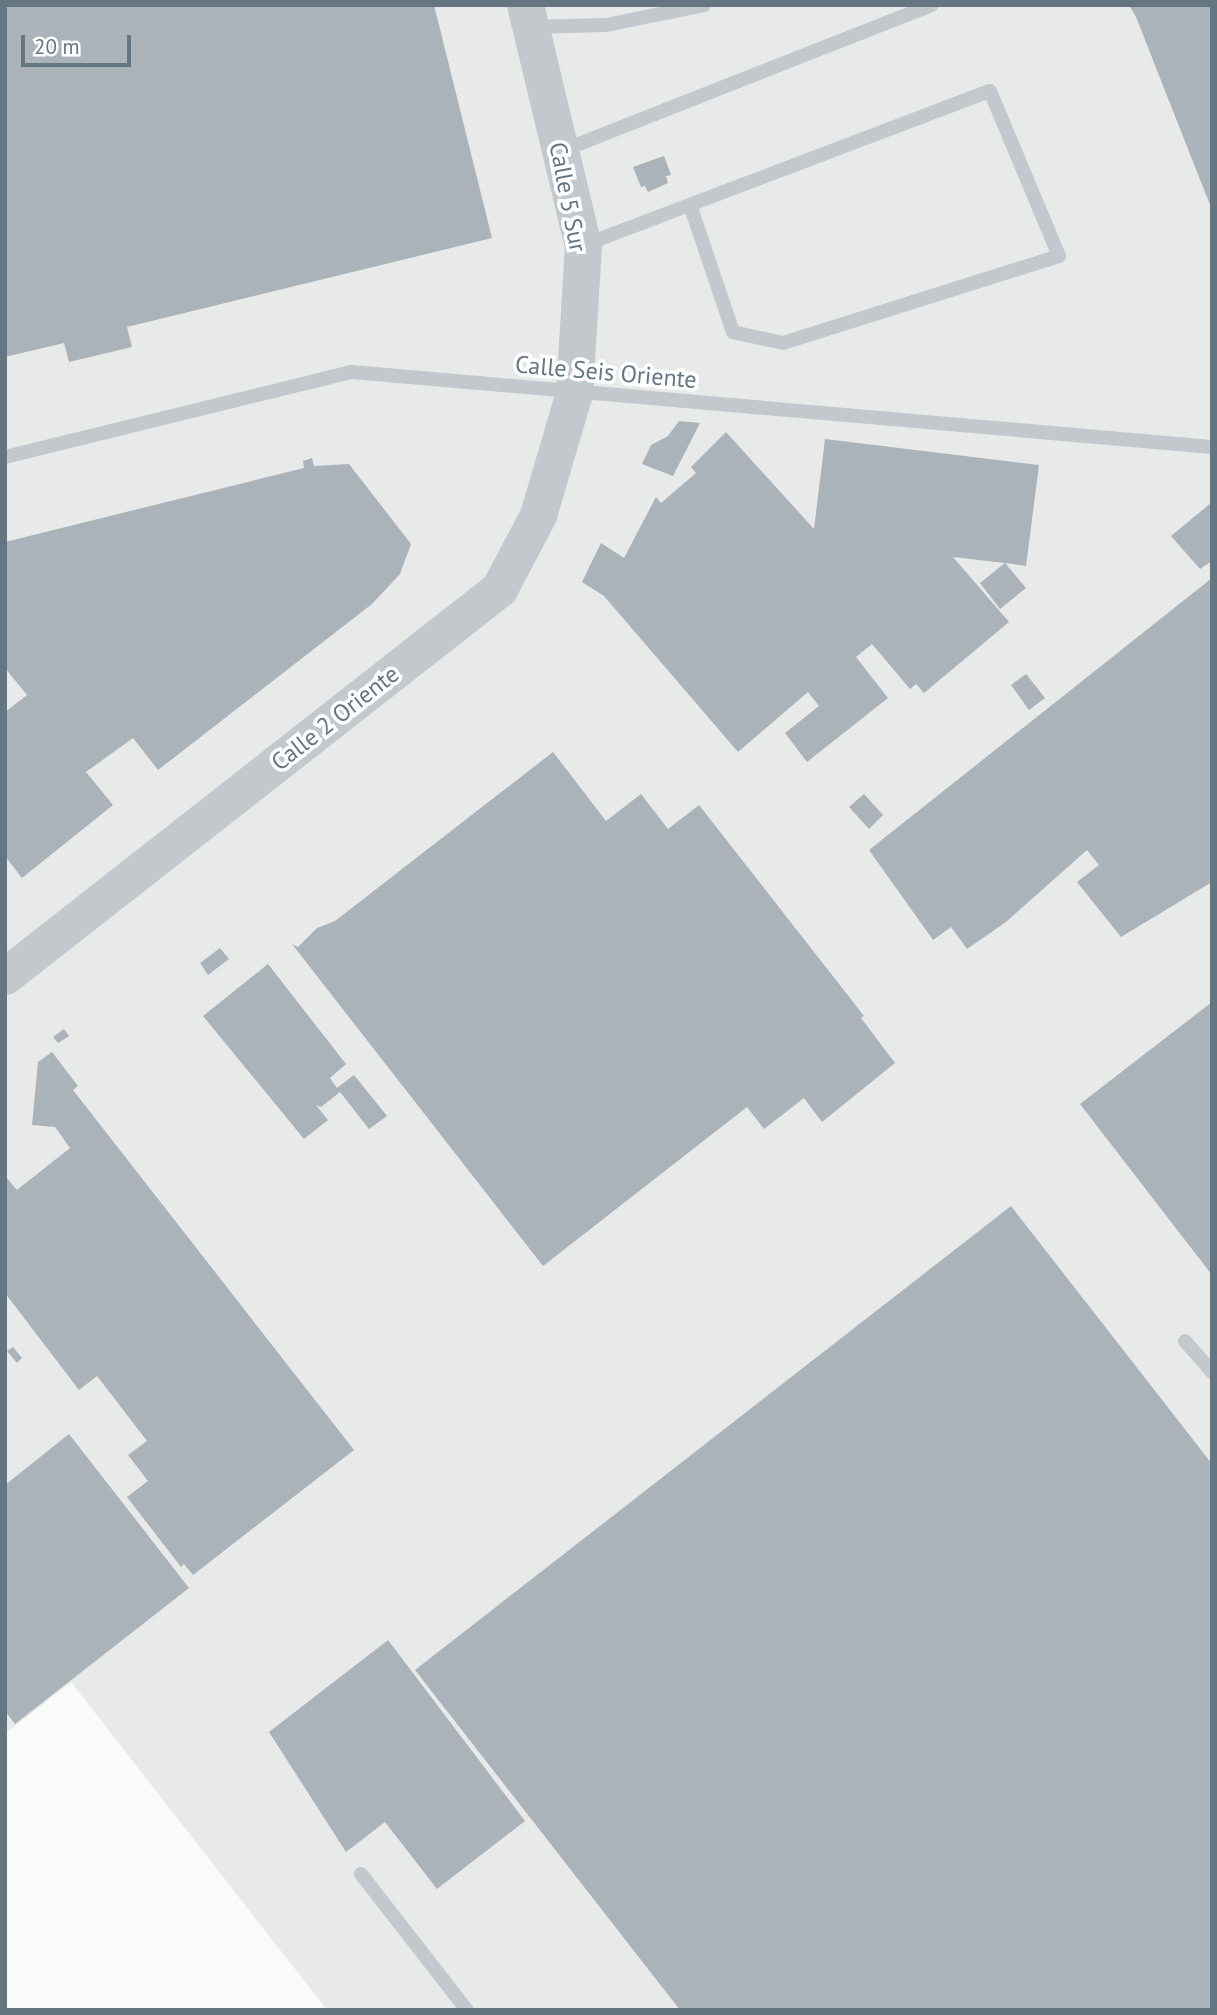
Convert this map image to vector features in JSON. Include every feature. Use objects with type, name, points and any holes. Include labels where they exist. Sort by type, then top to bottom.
[{"type":"street","name":"Calle 5 Sur","points":[[527,16],[583,246],[574,393]]},
{"type":"street","name":"Calle 2 Oriente","points":[[5,976],[499,589],[538,515],[574,393]]},
{"type":"lane","points":[[527,16],[606,25],[704,5]]},
{"type":"lane","points":[[560,151],[931,5]]},
{"type":"lane","points":[[583,246],[690,205],[990,91],[1059,256],[783,343],[733,332],[690,205]]},
{"type":"lane","name":"Calle Seis Oriente","points":[[5,457],[352,372],[1212,447]]},
{"type":"lane","points":[[1185,1341],[1212,1372]]},
{"type":"lane","points":[[361,1874],[467,2010]]},
{"type":"shaded area","points":[[5,5],[1212,5],[1212,2010],[327,2010],[71,1682],[5,1734]]},
{"type":"building","points":[[5,5],[434,5],[492,238],[127,327],[132,347],[69,362],[64,343],[5,357]]},
{"type":"building","points":[[1129,5],[1212,5],[1212,210],[1136,17]]},
{"type":"building","points":[[664,156],[671,175],[666,176],[668,183],[648,192],[645,186],[641,187],[633,167]]},
{"type":"building","points":[[679,421],[700,423],[673,476],[642,464],[651,445],[668,436]]},
{"type":"building","points":[[726,432],[814,529],[825,439],[1039,465],[1026,566],[953,557],[1009,622],[924,693],[916,684],[910,689],[872,644],[856,657],[888,698],[807,762],[785,733],[819,706],[808,692],[738,752],[604,596],[582,582],[601,543],[624,558],[656,497],[661,503],[696,473],[691,467]]},
{"type":"building","points":[[312,458],[314,466],[349,464],[411,544],[400,574],[372,604],[158,770],[133,738],[86,772],[113,805],[22,878],[5,856],[5,712],[27,695],[5,668],[5,542],[304,468],[303,461]]},
{"type":"building","points":[[1212,502],[1212,561],[1200,569],[1171,536]]},
{"type":"building","points":[[1005,563],[1026,588],[1000,609],[980,583]]},
{"type":"building","points":[[1212,578],[1212,882],[1121,937],[1077,882],[1099,865],[1087,850],[1006,922],[967,949],[951,927],[933,940],[869,850]]},
{"type":"building","points":[[1026,674],[1045,698],[1029,710],[1011,685]]},
{"type":"building","points":[[553,752],[606,821],[641,794],[668,829],[699,805],[864,1016],[861,1018],[895,1063],[822,1122],[804,1098],[764,1129],[747,1107],[543,1266],[292,944],[298,947],[317,928],[335,921]]},
{"type":"building","points":[[864,794],[883,815],[869,829],[849,807]]},
{"type":"building","points":[[220,948],[229,959],[208,975],[200,963]]},
{"type":"building","points":[[268,964],[346,1064],[330,1078],[337,1088],[354,1075],[387,1116],[369,1129],[340,1092],[321,1107],[316,1105],[328,1120],[304,1139],[203,1016]]},
{"type":"building","points":[[1212,1002],[1212,1275],[1080,1104]]},
{"type":"building","points":[[64,1029],[69,1036],[58,1043],[53,1037]]},
{"type":"building","points":[[52,1052],[78,1086],[73,1090],[354,1450],[193,1575],[184,1564],[181,1567],[127,1497],[148,1481],[128,1455],[147,1441],[97,1376],[79,1390],[5,1293],[5,1176],[17,1190],[70,1148],[55,1127],[32,1125],[38,1062]]},
{"type":"building","points":[[1011,1206],[1212,1464],[1212,2010],[680,2010],[415,1670]]},
{"type":"building","points":[[13,1347],[22,1358],[17,1363],[7,1351]]},
{"type":"building","points":[[69,1434],[189,1588],[15,1724],[5,1711],[5,1485]]},
{"type":"building","points":[[388,1640],[525,1821],[437,1889],[385,1822],[346,1852],[269,1732]]}]
